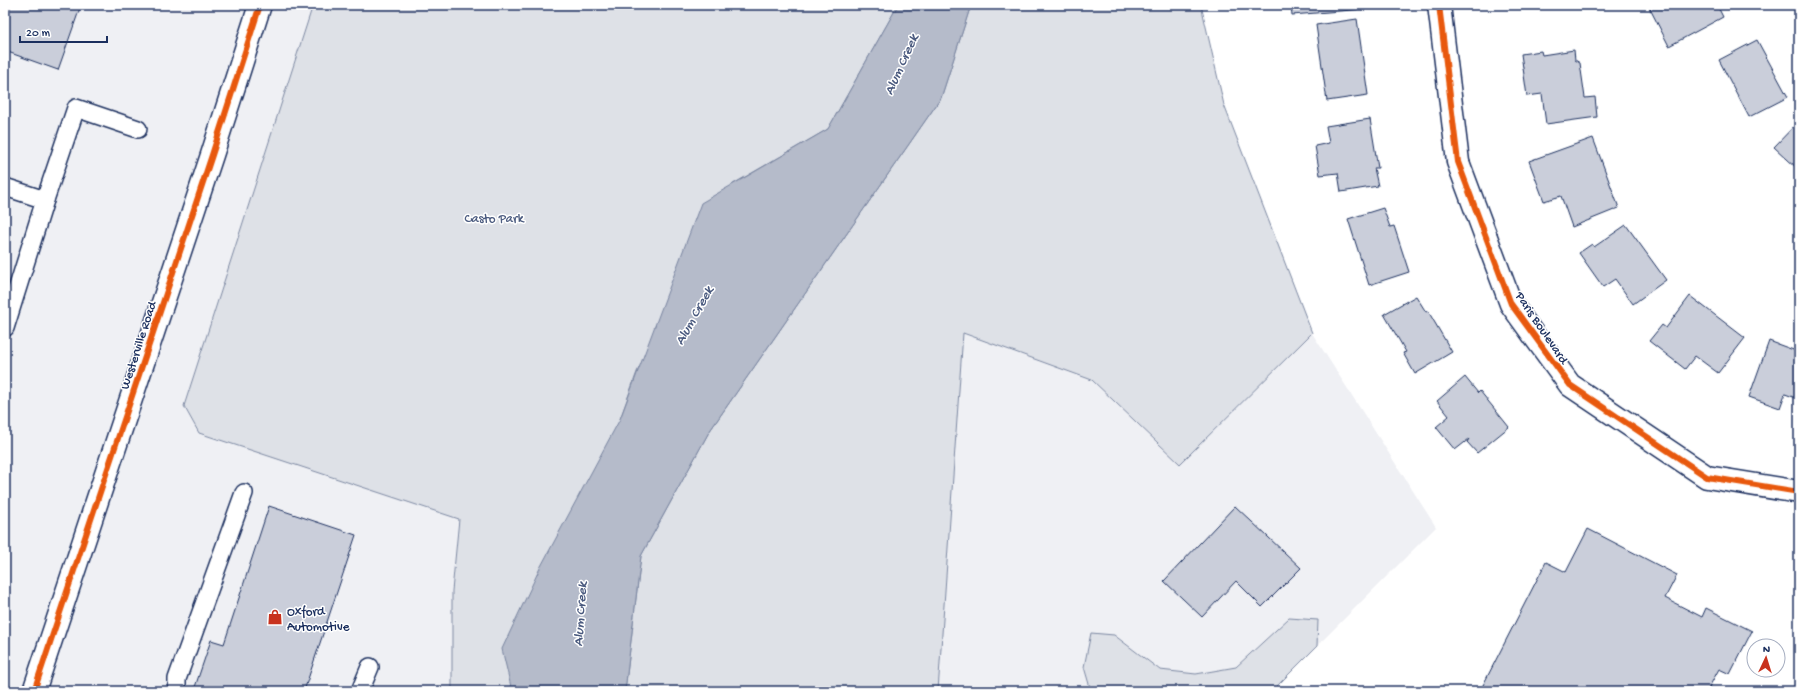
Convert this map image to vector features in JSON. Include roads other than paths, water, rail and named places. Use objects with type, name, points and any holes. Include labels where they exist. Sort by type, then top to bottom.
[{"type":"main road","name":"Westerville Road","points":[[34,691],[212,155],[260,5]]},
{"type":"main road","name":"Paris Boulevard","points":[[1440,5],[1458,162],[1511,304],[1570,385],[1707,477],[1799,492]]},
{"type":"lane","points":[[5,328],[45,200],[76,108],[138,129]]},
{"type":"lane","points":[[5,187],[45,200]]},
{"type":"lane","points":[[177,691],[177,679],[244,493]]},
{"type":"lane","points":[[360,691],[370,667]]},
{"type":"water","name":"Alum Creek","points":[[898,5],[971,5],[941,98],[709,432],[641,556],[625,691],[512,691],[502,649],[540,568],[620,419],[701,203],[828,129]]},
{"type":"place","name":"Oxford Automotive","points":[[275,617]]},
{"type":"park label","name":"Casto Park","points":[[494,217]]}]
